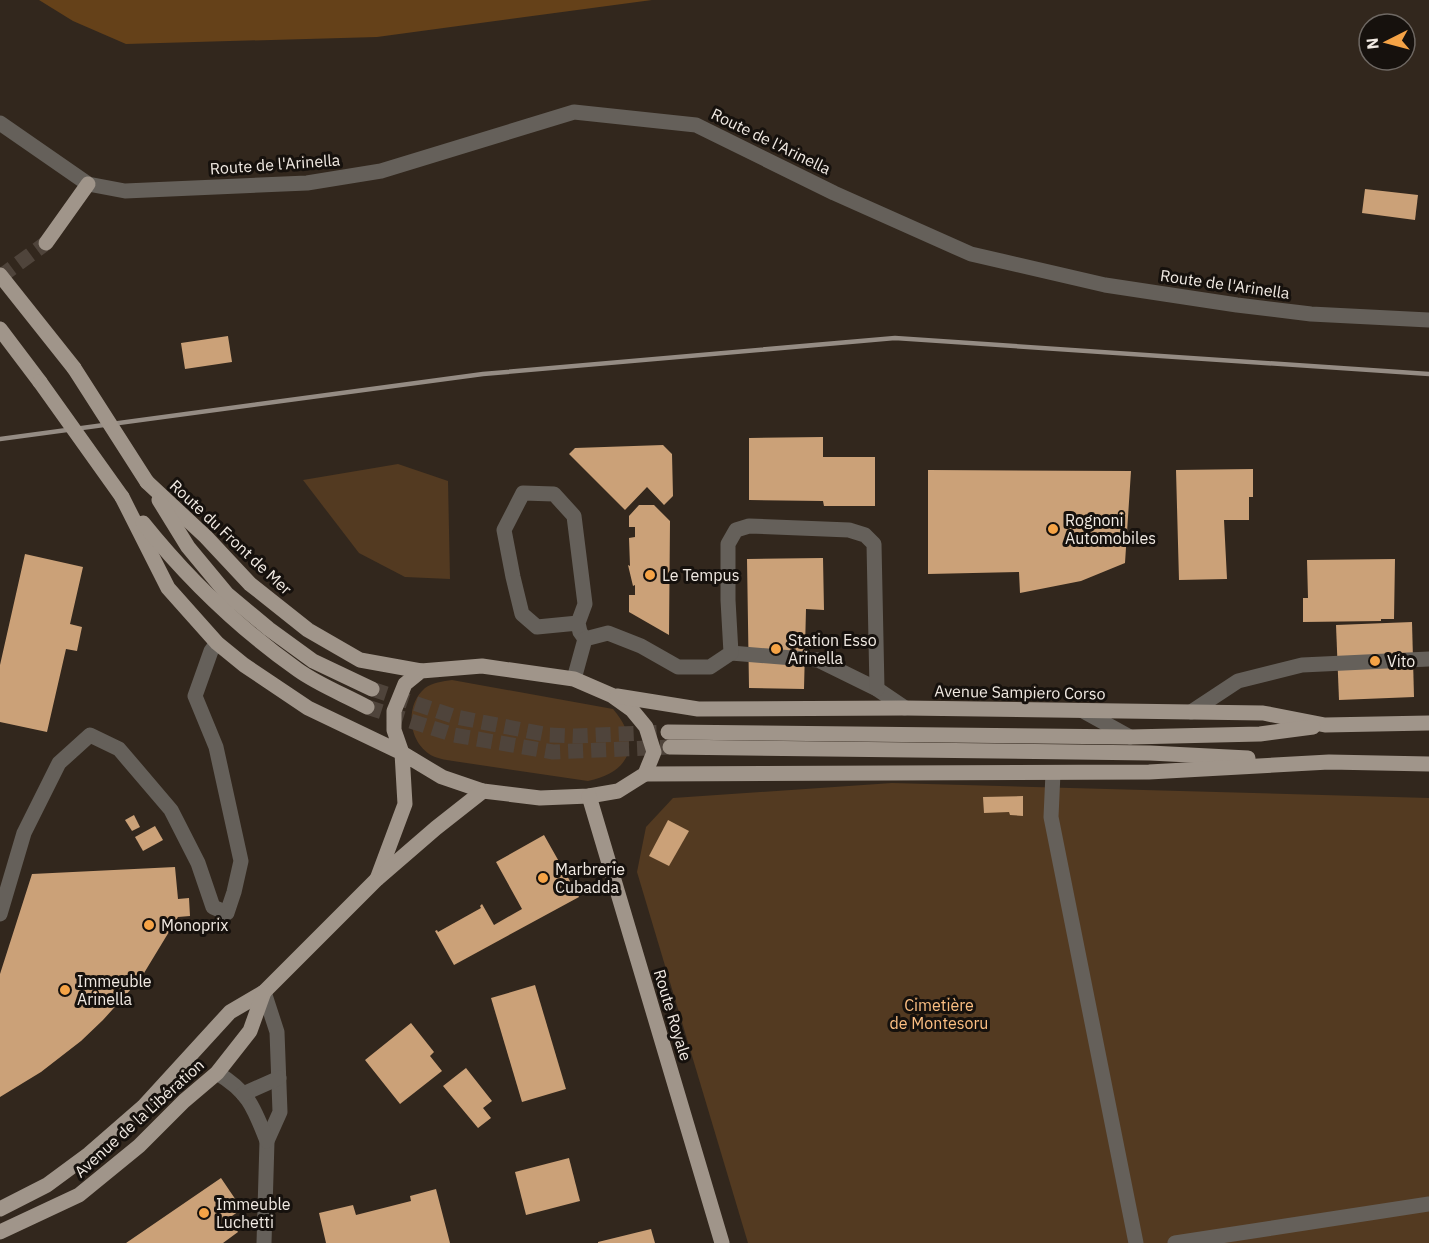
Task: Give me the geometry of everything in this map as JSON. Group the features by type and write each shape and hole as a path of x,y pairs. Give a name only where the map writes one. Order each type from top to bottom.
{"main road":[{"path":"46,243 88,184"},
{"name":"Route du Front de Mer","path":"0,275 74,368 188,547 227,594 313,661 372,689"},
{"path":"0,329 122,497 169,555 221,609 300,671 367,707"},
{"name":"Route du Front de Mer","path":"147,482 206,537 250,584 308,630 360,660 421,671 482,666 574,679 611,695"},
{"path":"122,497 168,588 217,644 308,708 402,753 442,777 483,791 540,798 589,796 618,791 645,774 1149,772 1329,762"},
{"name":"Avenue de la Libération","path":"377,879 405,804 402,753 394,729 394,711 405,684 421,671"},
{"path":"611,695 632,710 646,727 654,752 645,774"},
{"name":"Avenue Sampiero Corso","path":"611,695 698,709 905,708 1263,713 1325,725 1429,723"},
{"path":"1325,725 1260,734 1130,737 669,740 1150,753 1329,762 1429,764"},
{"name":"Avenue de la Libération","path":"0,1209 47,1185 89,1154 143,1107 230,1012 264,992 377,879 483,791"},
{"name":"Route Royale","path":"589,796 722,1243"},
{"name":"Avenue de la Libération","path":"0,1232 79,1195 139,1146 184,1101 217,1073 250,1031 264,992"}],"street":[{"name":"Route de l'Arinella","path":"0,123 88,184 125,191 307,183 381,171 573,112 696,125 834,193 971,254 1106,285 1237,305 1311,314 1429,320"},
{"path":"578,623 537,627 522,614 504,530 523,493 554,494 574,516 585,604 578,623 585,639"},
{"path":"731,653 728,544 736,530 749,526 849,530 865,535 874,544 878,689"},
{"path":"585,639 608,633 641,646 678,667 710,668 731,653 818,660 878,689 905,708"},
{"path":"574,679 585,639"},
{"path":"0,914 24,834 59,763 90,735 119,749 171,810 198,863 213,907 227,913 241,861 216,747 195,696 211,651 217,644"},
{"path":"1191,712 1238,681 1302,665 1429,659"},
{"path":"1083,711 1130,737"},
{"path":"1053,773 1051,816 1136,1243"},
{"path":"264,992 277,1032 280,1112 267,1141"},
{"path":"217,1073 234,1083 253,1104 267,1141 264,1243"},
{"path":"243,1094 279,1078"},
{"path":"1176,1243 1429,1204"}],"green space":[{"path":"398,464 448,481 450,579 405,577 359,553 303,480"},
{"path":"452,680 613,709 627,733 628,754 614,771 588,781 435,757 426,752 415,735 412,726 414,705 425,688"},
{"name":"Cimetière de Montesoru","path":"892,783 1429,798 1429,1243 748,1243 637,872 646,827 673,798"}],"shaded area":[{"path":"39,0 652,0 377,37 126,44 73,21"}],"building":[{"path":"1365,189 1418,195 1415,220 1362,213"},
{"path":"228,336 232,362 185,369 181,343"},
{"path":"823,437 823,457 875,457 875,506 824,506 823,501 749,500 749,438"},
{"path":"663,445 672,454 673,496 664,505 647,487 625,510 569,454 575,448"},
{"path":"1253,469 1253,497 1249,497 1249,520 1224,520 1227,579 1179,580 1176,470"},
{"path":"928,470 1131,471 1125,563 1081,581 1020,593 1019,572 928,574"},
{"name":"Le Tempus","path":"639,505 654,505 670,521 669,635 629,612 629,595 635,595 635,585 633,586 628,565 630,566 629,538 635,537 635,527 629,527 629,516"},
{"path":"25,554 83,567 70,624 82,627 77,651 66,649 47,732 0,722 0,665"},
{"path":"823,558 824,610 806,609 804,689 749,688 747,559"},
{"path":"1395,559 1394,619 1303,622 1303,598 1308,598 1307,560"},
{"name":"Vito","path":"1412,622 1414,697 1339,700 1336,625"},
{"path":"1023,796 1023,816 1010,815 1009,812 984,813 983,797"},
{"path":"134,815 140,827 132,831 125,820"},
{"path":"668,820 689,831 669,866 649,856"},
{"path":"155,826 163,840 143,851 135,837"},
{"path":"544,835 579,897 454,965 435,931 438,932 481,908 482,904 494,925 522,909 496,862"},
{"name":"Immeuble Arinella","path":"175,867 178,899 189,898 190,916 178,917 141,978 81,1041 41,1072 0,1097 0,974 32,874"},
{"path":"535,985 566,1089 522,1102 491,998"},
{"path":"411,1023 434,1052 430,1056 442,1071 400,1104 365,1060"},
{"path":"466,1068 492,1101 483,1108 491,1118 478,1128 443,1086"},
{"path":"569,1158 580,1201 526,1215 515,1172"},
{"name":"Immeuble Luchetti","path":"221,1178 242,1209 229,1218 238,1232 223,1243 126,1243"},
{"path":"436,1189 450,1243 326,1243 319,1213 353,1205 356,1215 411,1201 410,1196"},
{"path":"651,1229 655,1243 598,1243 598,1242"}],"tunnel":[{"path":"0,277 46,243"},
{"path":"372,689 456,717 549,735 668,732"},
{"path":"367,707 454,735 553,752 670,747"}],"railway":[{"path":"0,439 483,374 895,338 1429,374"}],"place":[{"name":"Rognoni Automobiles","path":"1053,529"},
{"name":"Le Tempus","path":"650,575"},
{"name":"Station Esso Arinella","path":"776,649"},
{"name":"Vito","path":"1375,661"},
{"name":"Marbrerie Cubadda","path":"543,878"},
{"name":"Monoprix","path":"149,925"},
{"name":"Immeuble Arinella","path":"65,990"},
{"name":"Immeuble Luchetti","path":"204,1213"}]}
